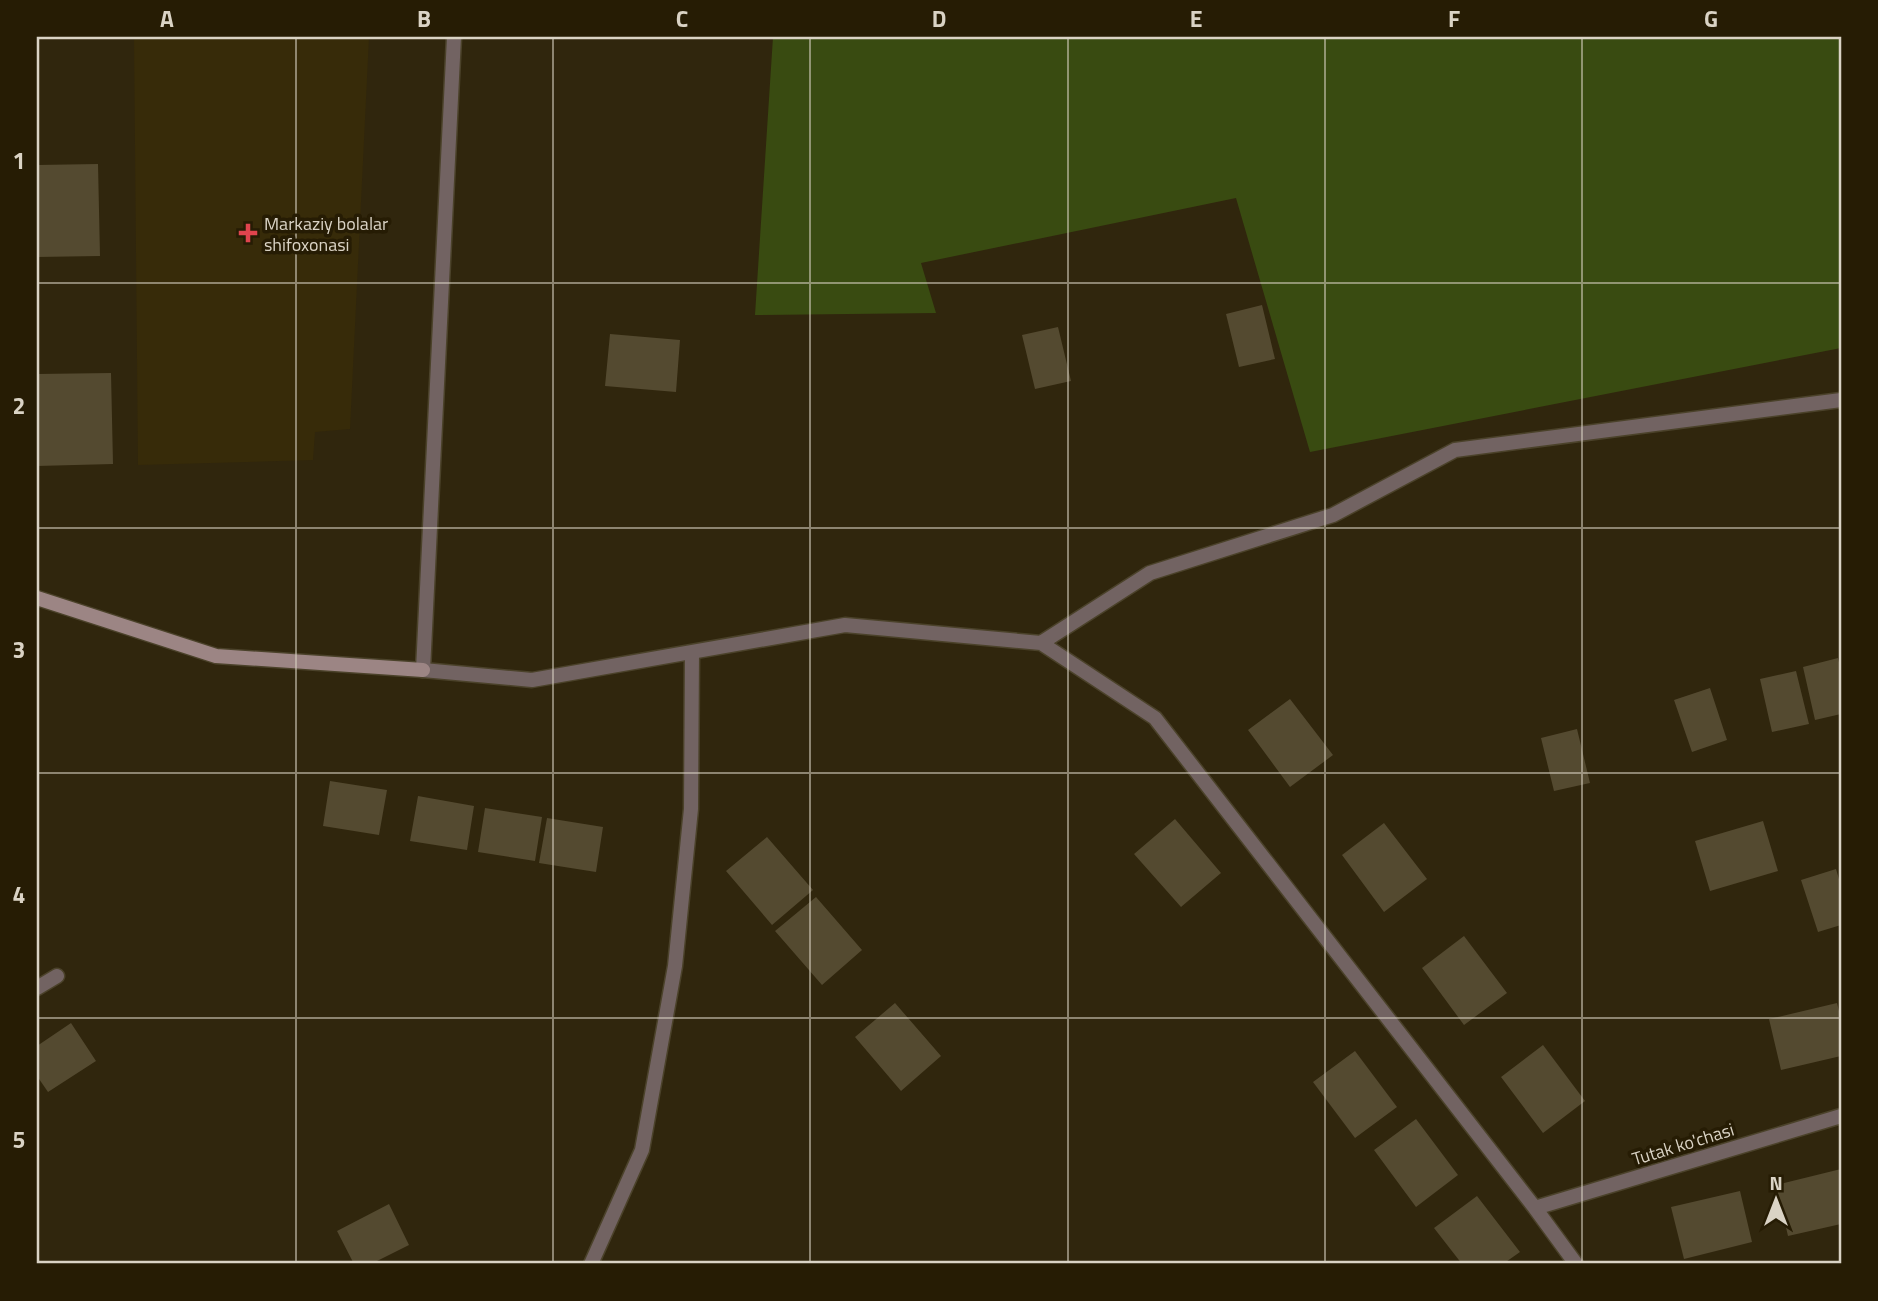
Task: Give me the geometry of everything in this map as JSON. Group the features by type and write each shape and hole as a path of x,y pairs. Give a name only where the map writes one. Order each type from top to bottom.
{"street":[{"path":"424,670 454,37"},
{"path":"1041,643 1150,573 1333,515 1454,450 1841,400"},
{"path":"37,598 216,656 532,680 845,625 1041,643 1155,718 1576,1264"},
{"path":"591,1264 642,1150 675,966 691,809 692,652"},
{"path":"37,988 57,976"},
{"name":"Tutak ko'chasi","path":"1535,1208 1841,1116"}],"shaded area":[{"name":"Markaziy bolalar shifoxonasi","path":"134,37 369,37 350,429 315,432 313,460 138,465"}],"green space":[{"path":"773,37 1841,37 1841,348 1310,452 1236,198 921,263 936,313 755,315"}],"building":[{"path":"98,164 100,256 37,257 37,165"},
{"path":"1262,305 1275,359 1239,367 1226,314"},
{"path":"1058,327 1071,381 1035,389 1022,335"},
{"path":"610,334 680,340 676,392 605,386"},
{"path":"111,373 113,464 37,466 37,374"},
{"path":"1838,658 1841,671 1841,714 1815,720 1803,667"},
{"path":"1796,671 1809,724 1772,732 1760,679"},
{"path":"1710,688 1727,740 1692,752 1674,700"},
{"path":"1290,699 1333,755 1290,787 1248,730"},
{"path":"1577,729 1590,783 1554,791 1541,738"},
{"path":"330,781 387,790 379,835 323,826"},
{"path":"418,796 474,806 467,850 410,841"},
{"path":"485,808 542,817 535,861 478,852"},
{"path":"547,818 603,827 596,872 539,863"},
{"path":"1175,819 1221,873 1181,907 1134,854"},
{"path":"1763,821 1778,871 1710,891 1695,841"},
{"path":"1384,823 1427,879 1384,912 1342,855"},
{"path":"767,837 813,890 772,925 726,871"},
{"path":"1836,869 1841,886 1841,925 1818,932 1801,880"},
{"path":"816,897 862,950 822,985 775,931"},
{"path":"1464,936 1507,993 1464,1025 1422,968"},
{"path":"895,1003 941,1056 901,1091 855,1037"},
{"path":"1837,1003 1841,1019 1841,1056 1781,1070 1769,1019"},
{"path":"71,1023 96,1061 48,1092 37,1076 37,1046"},
{"path":"1543,1045 1585,1101 1543,1133 1501,1077"},
{"path":"1355,1051 1397,1107 1355,1138 1313,1082"},
{"path":"1416,1119 1458,1175 1416,1207 1374,1150"},
{"path":"1841,1169 1841,1224 1788,1236 1776,1185"},
{"path":"1740,1191 1752,1242 1684,1259 1671,1207"},
{"path":"1477,1196 1520,1252 1503,1264 1462,1264 1434,1228"},
{"path":"389,1204 409,1245 371,1264 354,1264 337,1231"}],"place":[{"name":"Markaziy bolalar shifoxonasi","path":"248,233"}]}
